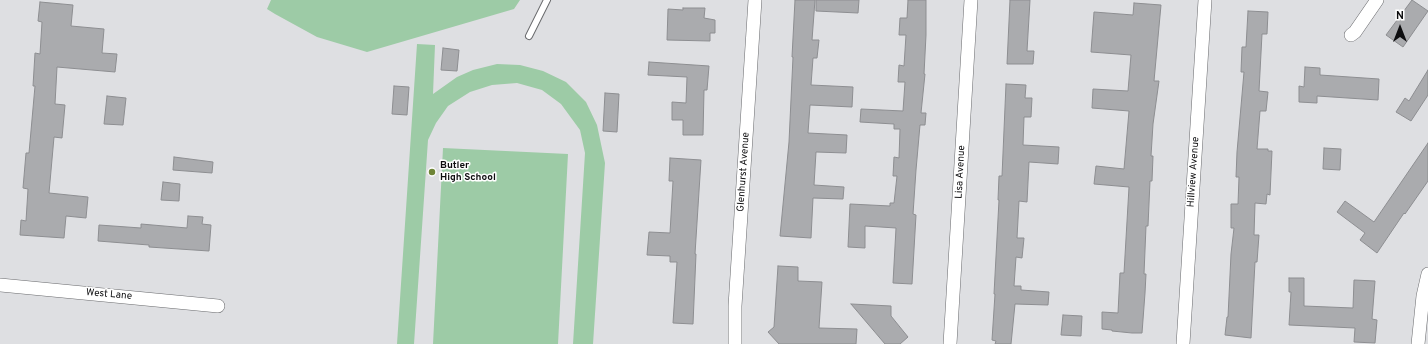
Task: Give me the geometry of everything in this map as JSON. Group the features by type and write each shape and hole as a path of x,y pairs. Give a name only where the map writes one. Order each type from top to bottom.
{"street":[{"name":"Glenhurst Avenue","path":"735,344 735,306 755,0"},
{"name":"Lisa Avenue","path":"950,344 971,0"},
{"name":"Hillview Avenue","path":"1183,344 1205,0"},
{"path":"1351,35 1355,32 1377,0"},
{"path":"1418,344 1423,296 1428,274"},
{"name":"West Lane","path":"0,285 218,306"}],"lane":[{"path":"529,36 547,0"}],"green space":[{"path":"271,0 520,0 514,9 367,52 317,37 267,9"},
{"path":"417,44 435,45 433,94 457,77 473,70 497,64 520,65 543,71 566,82 586,102 597,125 605,163 593,344 573,344 585,153 580,130 561,104 542,90 517,83 492,85 470,92 448,106 436,123 428,140 414,344 397,344"},
{"path":"443,148 568,154 558,344 433,344"}],"building":[{"path":"795,0 815,0 812,40 819,40 817,58 813,58 811,85 853,87 852,107 810,105 808,133 847,135 846,153 816,152 814,185 844,187 843,199 813,198 811,238 780,236 789,142"},
{"path":"816,0 859,0 858,13 816,11"},
{"path":"908,0 926,0 925,74 921,113 926,113 925,125 920,125 916,170 913,214 916,215 912,284 893,283 896,228 865,226 865,248 848,247 850,204 890,206 890,203 894,203 897,176 893,176 894,157 899,158 900,129 894,129 894,124 860,122 861,109 903,111 905,82 898,82 899,65 904,66 906,35 899,35 900,18 907,18"},
{"path":"1010,0 1030,0 1027,51 1034,51 1033,64 1007,64"},
{"path":"1412,0 1428,11 1403,47 1386,35"},
{"path":"40,2 73,5 71,26 104,29 102,53 117,54 115,72 57,67 55,104 65,105 62,138 54,137 49,193 88,197 86,218 66,216 64,238 20,235 21,220 26,221 28,189 23,188 26,153 29,153 35,86 33,86 35,53 40,54 42,22 38,21"},
{"path":"1134,3 1161,5 1154,81 1159,81 1153,124 1151,156 1153,156 1152,181 1150,181 1148,226 1146,226 1144,274 1146,274 1142,333 1102,329 1102,312 1118,313 1120,273 1124,273 1129,187 1094,184 1096,166 1124,169 1129,111 1092,108 1093,89 1128,91 1131,55 1091,52 1094,12 1133,15"},
{"path":"683,8 705,8 704,18 715,20 715,33 710,33 710,41 667,40 668,9 683,10"},
{"path":"1248,11 1268,12 1267,34 1262,34 1259,91 1268,92 1266,111 1260,111 1257,149 1268,149 1268,151 1272,151 1270,195 1267,194 1266,204 1255,203 1254,235 1259,235 1257,262 1255,262 1251,338 1225,335 1228,317 1231,254 1234,228 1231,228 1231,204 1238,204 1239,177 1236,177 1244,72 1241,72 1242,47 1246,47"},
{"path":"443,48 459,50 457,71 441,70"},
{"path":"649,62 709,66 707,90 704,90 703,135 683,135 683,120 672,120 672,102 686,103 687,77 648,75"},
{"path":"1305,67 1320,68 1320,75 1379,79 1378,100 1317,96 1317,103 1299,102 1299,86 1304,87"},
{"path":"1428,70 1428,95 1411,121 1396,112 1405,98 1409,101"},
{"path":"1006,84 1026,85 1025,98 1032,98 1031,117 1024,117 1023,145 1059,147 1058,164 1029,162 1027,202 1019,201 1017,238 1024,238 1022,258 1016,257 1014,286 1021,286 1021,290 1049,292 1048,305 1015,304 1011,344 995,344 996,341 992,340 999,176 1002,176"},
{"path":"394,86 409,87 407,115 392,114"},
{"path":"605,93 619,94 617,132 603,131"},
{"path":"107,96 126,98 123,125 104,124"},
{"path":"1428,143 1428,181 1377,253 1360,240 1365,233 1337,212 1345,201 1374,222"},
{"path":"1324,148 1341,149 1340,170 1323,169"},
{"path":"174,157 213,162 212,173 173,170"},
{"path":"670,158 701,160 695,254 693,324 673,323 677,262 670,262 670,256 647,255 649,232 670,233 673,181 669,181"},
{"path":"163,182 180,184 179,201 161,200"},
{"path":"188,216 203,217 202,224 211,225 209,251 149,247 149,245 98,241 99,225 141,228 141,224 187,228"},
{"path":"778,266 798,267 798,281 822,282 819,328 857,329 856,344 779,344 768,332 774,327"},
{"path":"1289,278 1304,278 1304,306 1353,308 1354,280 1375,281 1372,319 1377,320 1375,343 1354,342 1355,328 1289,325 1291,292 1289,292"},
{"path":"851,304 891,306 891,316 908,337 900,344 885,344"},
{"path":"1063,315 1082,316 1081,336 1061,335"}],"place":[{"name":"Butler High School","path":"432,172"}]}
